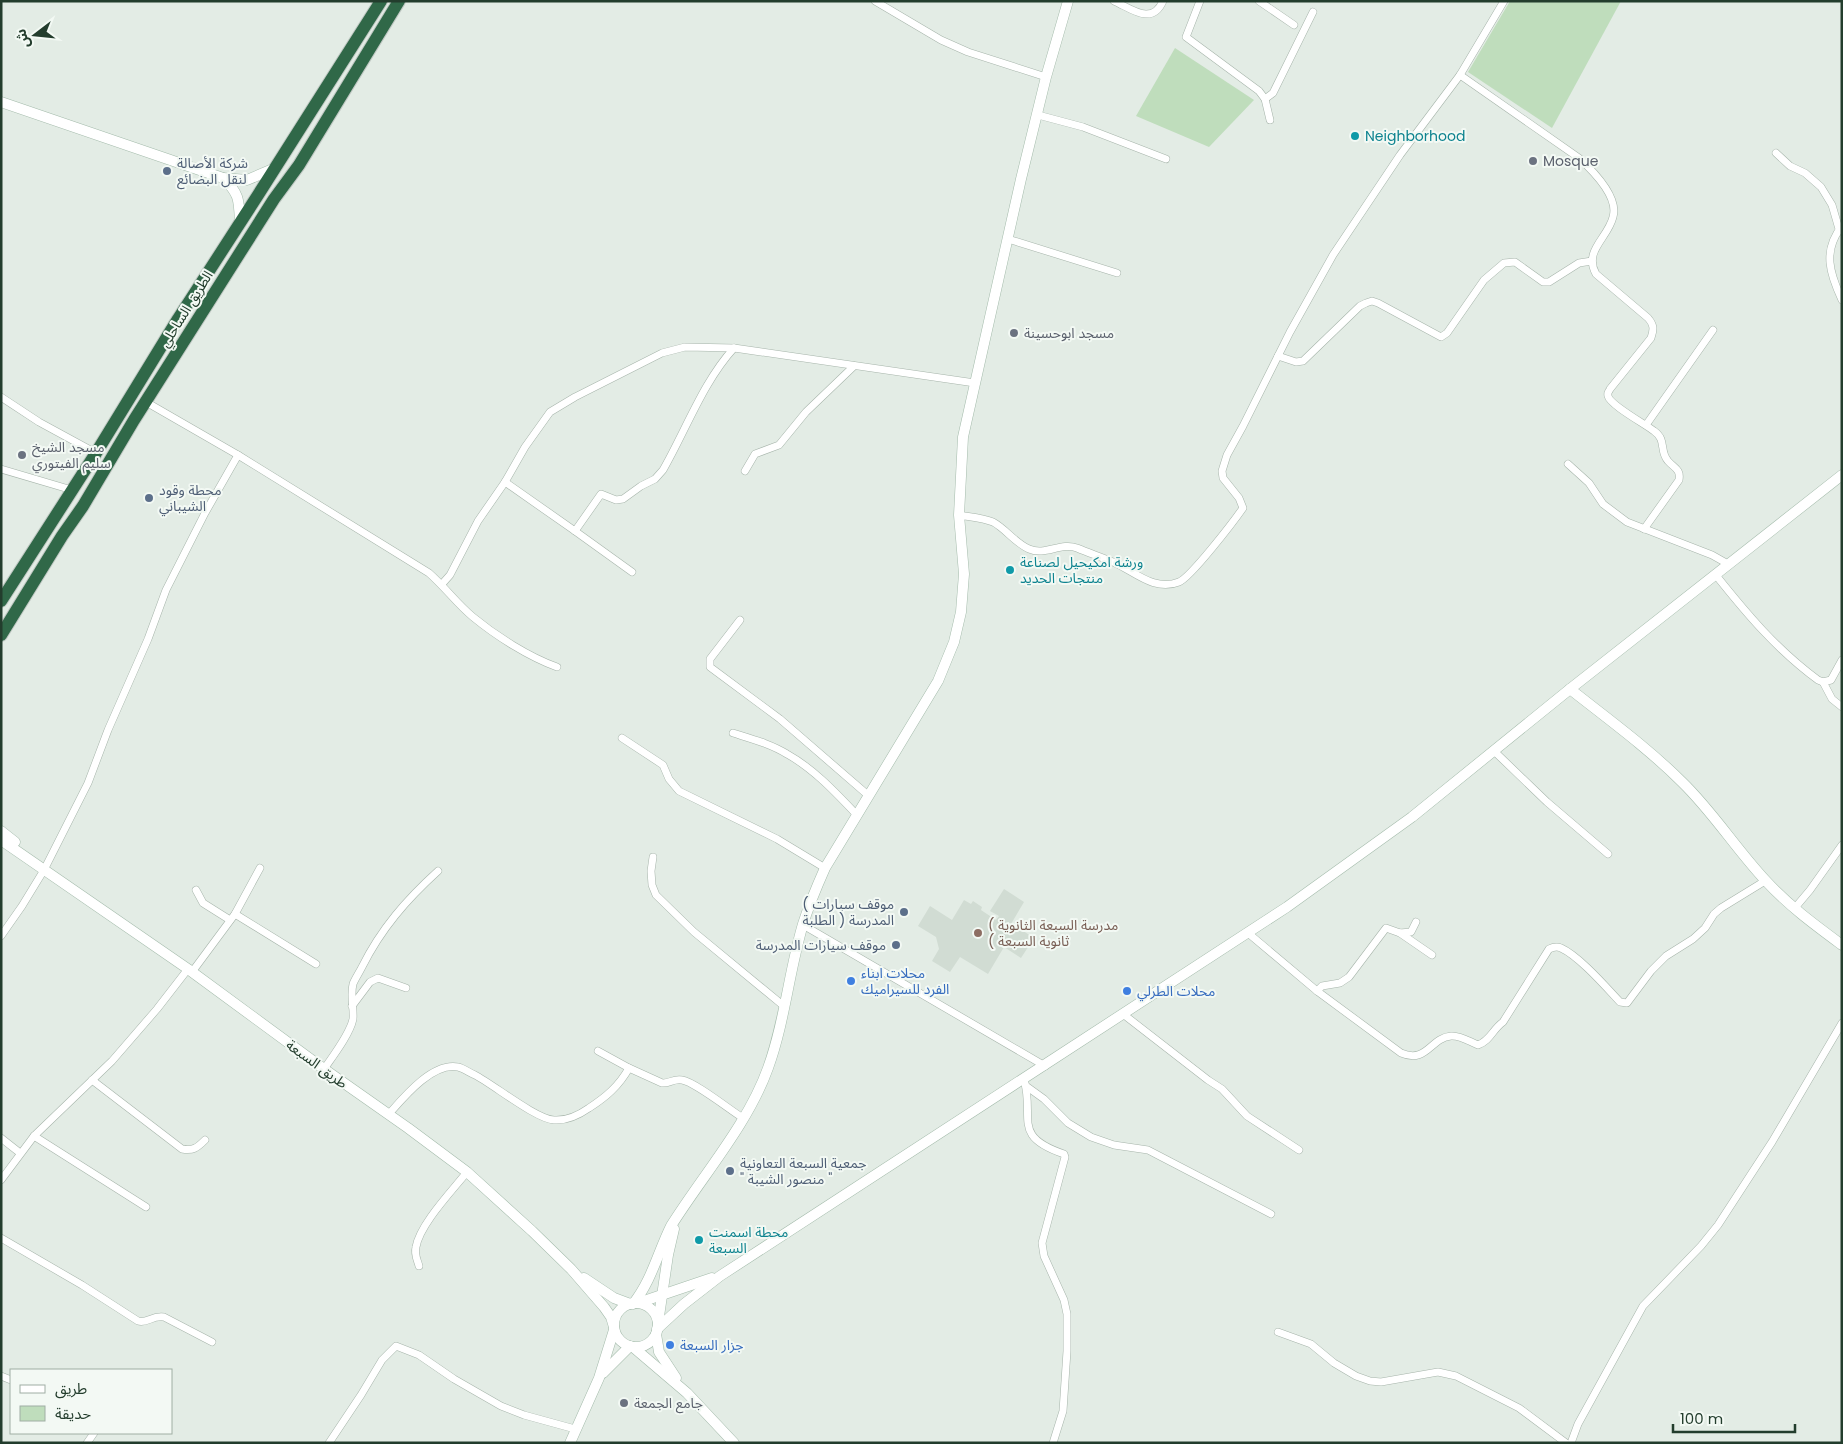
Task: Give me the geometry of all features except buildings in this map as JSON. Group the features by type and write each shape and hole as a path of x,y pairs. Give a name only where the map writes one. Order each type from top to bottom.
{"highway":[{"name":"الطريق الساحلي","path":"1,601 381,1"},
{"name":"الطريق الساحلي","path":"1,635 62,536 83,506 192,327 274,199 299,165 399,1"},
{"path":"178,319 192,327"}],"street":[{"path":"875,1 926,31 968,52 1046,76"},
{"path":"634,1304 648,1281 664,1240 743,1118 768,1070 785,1007 803,925 825,868 938,681 954,642 961,612 964,574 959,515 963,437 1021,179 1038,116 1046,76 1068,1"},
{"path":"1114,1 1150,15 1159,10 1163,1"},
{"path":"1200,1 1186,37 1260,91 1265,99 1270,120"},
{"path":"1259,1 1294,25"},
{"path":"959,515 991,521 1029,549 1040,552 1063,546 1074,547 1114,562 1150,582 1174,584 1182,581 1194,569 1243,508 1239,498 1223,478 1222,471 1226,455 1290,332 1333,255 1400,155 1460,75 1504,1"},
{"path":"1265,99 1273,93 1313,12"},
{"path":"1460,75 1579,158 1590,168 1610,197 1614,209 1613,218 1594,250 1592,261 1596,274 1653,324 1654,331 1651,338 1608,393 1610,401 1659,435 1666,458 1678,468 1680,475 1679,480 1644,529"},
{"path":"1,102 223,178 247,180 275,168"},
{"path":"1038,116 1083,127 1166,159"},
{"path":"1776,153 1790,166 1805,173 1822,187 1832,205 1841,228 1829,250 1834,281 1842,300"},
{"path":"223,178 239,198 240,224"},
{"path":"1008,239 1117,273"},
{"path":"1278,356 1296,362 1302,361 1360,306 1372,301 1378,302 1441,337 1447,333 1484,280 1504,263 1515,262 1543,282 1549,282 1579,263 1592,261"},
{"path":"1646,425 1713,330"},
{"path":"442,584 450,575 478,521 505,482 524,447 550,412 575,397 662,353 685,347 734,348 975,383"},
{"path":"575,530 601,494 616,500 623,500 641,486 655,479 663,470 706,387 725,357 734,348"},
{"path":"746,471 755,454 779,445 806,412 854,366"},
{"path":"1,397 39,422 96,452"},
{"path":"146,402 238,455 429,573 474,618 537,660 557,667"},
{"path":"1,936 47,870 88,783 108,730 148,639 166,590 205,513 238,455"},
{"path":"1568,464 1589,484 1603,504 1627,522 1712,555 1728,564"},
{"path":"1,470 72,490"},
{"path":"599,1378 632,1347 647,1344 657,1330 684,1304 720,1276 1025,1082 1045,1066 1248,933 1412,817 1570,689 1842,475"},
{"path":"505,482 632,572"},
{"path":"1715,574 1752,621 1779,649 1801,668 1823,682 1832,699 1842,707"},
{"path":"740,620 710,659 710,667 780,719 870,796"},
{"path":"1823,682 1831,680 1842,660"},
{"path":"1570,689 1658,759 1683,783 1765,881 1794,909 1842,945"},
{"path":"733,732 762,742 787,754 805,766 857,815"},
{"path":"622,738 663,765 669,779 679,791 777,840 825,868"},
{"path":"1494,751 1547,802 1608,854"},
{"path":"1,831 47,870"},
{"path":"1,840 47,870"},
{"path":"1794,909 1842,846"},
{"path":"653,856 652,885 656,895 694,932 785,1007"},
{"path":"1,1180 34,1136 112,1061 190,971 232,917 260,868"},
{"name":"طريق السبعة","path":"47,870 467,1172 571,1269"},
{"path":"324,1069 350,1029 353,1019 353,984 382,931 438,871"},
{"path":"1248,933 1317,991 1401,1053 1408,1056 1416,1056 1423,1054 1438,1042 1452,1036 1478,1045 1486,1042 1496,1027 1503,1022 1550,949 1554,947 1561,948 1587,969 1620,1002 1627,1003 1651,971 1666,956 1694,938 1705,928 1714,914 1765,881"},
{"path":"196,890 203,903 316,964"},
{"path":"1400,933 1411,932 1416,922"},
{"path":"803,925 1045,1066"},
{"path":"1317,991 1322,986 1340,983 1349,977 1386,928 1400,933 1432,955"},
{"path":"352,1006 370,982 378,978 406,988"},
{"path":"1123,1014 1222,1089 1246,1116 1299,1150"},
{"path":"1571,1443 1578,1424 1643,1306 1718,1225 1766,1150 1842,1023"},
{"path":"598,1051 629,1068 666,1084 678,1080 689,1082 743,1118"},
{"path":"388,1114 424,1078 444,1068 458,1067 486,1081 529,1110 553,1120 565,1120 603,1100 620,1083 629,1068"},
{"path":"92,1080 182,1149 191,1150 197,1148 204,1140"},
{"path":"1025,1082 1068,1123 1091,1137 1114,1145 1138,1147 1148,1150 1271,1214"},
{"path":"1025,1082 1030,1134 1040,1144 1064,1154 1065,1157 1042,1243 1044,1256 1064,1300 1066,1314 1067,1351 1063,1411 1053,1443"},
{"path":"34,1136 146,1207"},
{"path":"1,1138 20,1153"},
{"path":"419,1266 415,1253 420,1234 467,1172"},
{"path":"657,1330 668,1255 678,1216"},
{"path":"1,1238 82,1285 138,1321 142,1322 156,1316 164,1317 212,1342"},
{"path":"571,1269 614,1298 645,1306 652,1311 656,1318 659,1352 687,1394"},
{"path":"571,1269 604,1307 622,1342 632,1347 687,1394 734,1443"},
{"path":"570,1443 599,1378 618,1312 634,1304 720,1276"},
{"path":"1278,1332 1312,1344 1334,1362 1356,1376 1370,1381 1381,1382 1438,1372 1456,1376 1519,1408 1566,1443"},
{"path":"329,1443 362,1395 382,1360 396,1346 420,1355 454,1379 501,1406 524,1415 575,1429"}],"shaded area":[{"name":"( مدرسة السبعة الثانوية ( ثانوية السبعة","path":"1004,889 1024,902 1011,924 1008,922 1006,926 1012,929 1014,925 1034,938 1021,958 1004,947 988,974 960,957 950,972 932,961 939,949 936,937 918,926 930,906 952,920 964,900 971,904 973,901 982,907 981,910 996,920 999,916 990,911"}],"green space":[{"path":"1510,1 1621,1 1552,128 1468,72"},
{"path":"1175,48 1254,100 1209,147 1136,116"}],"place":[{"name":"Neighborhood","path":"1355,136"},
{"name":"Mosque","path":"1533,161"},
{"name":"شركة الأصالة لنقل البضائع","path":"167,171"},
{"name":"مسجد ابوحسينة","path":"1014,333"},
{"name":"مسجد الشيخ سليم الفيتوري","path":"22,455"},
{"name":"محطة وقود الشيباني","path":"149,498"},
{"name":"ورشة امكيحيل لصناعة منتجات الحديد","path":"1010,570"},
{"name":"( موقف سيارات المدرسة ( الطلبة","path":"904,912"},
{"name":"( مدرسة السبعة الثانوية ( ثانوية السبعة","path":"978,933"},
{"name":"موقف سيارات المدرسة","path":"896,945"},
{"name":"محلات ابناء الفرد للسيراميك","path":"851,981"},
{"name":"محلات الطرلي","path":"1127,991"},
{"name":"جمعية السبعة التعاونية \" منصور الشيبة \"","path":"730,1171"},
{"name":"محطة اسمنت السبعة","path":"699,1240"},
{"name":"جزار السبعة","path":"670,1345"},
{"name":"جامع الجمعة","path":"624,1403"}]}
